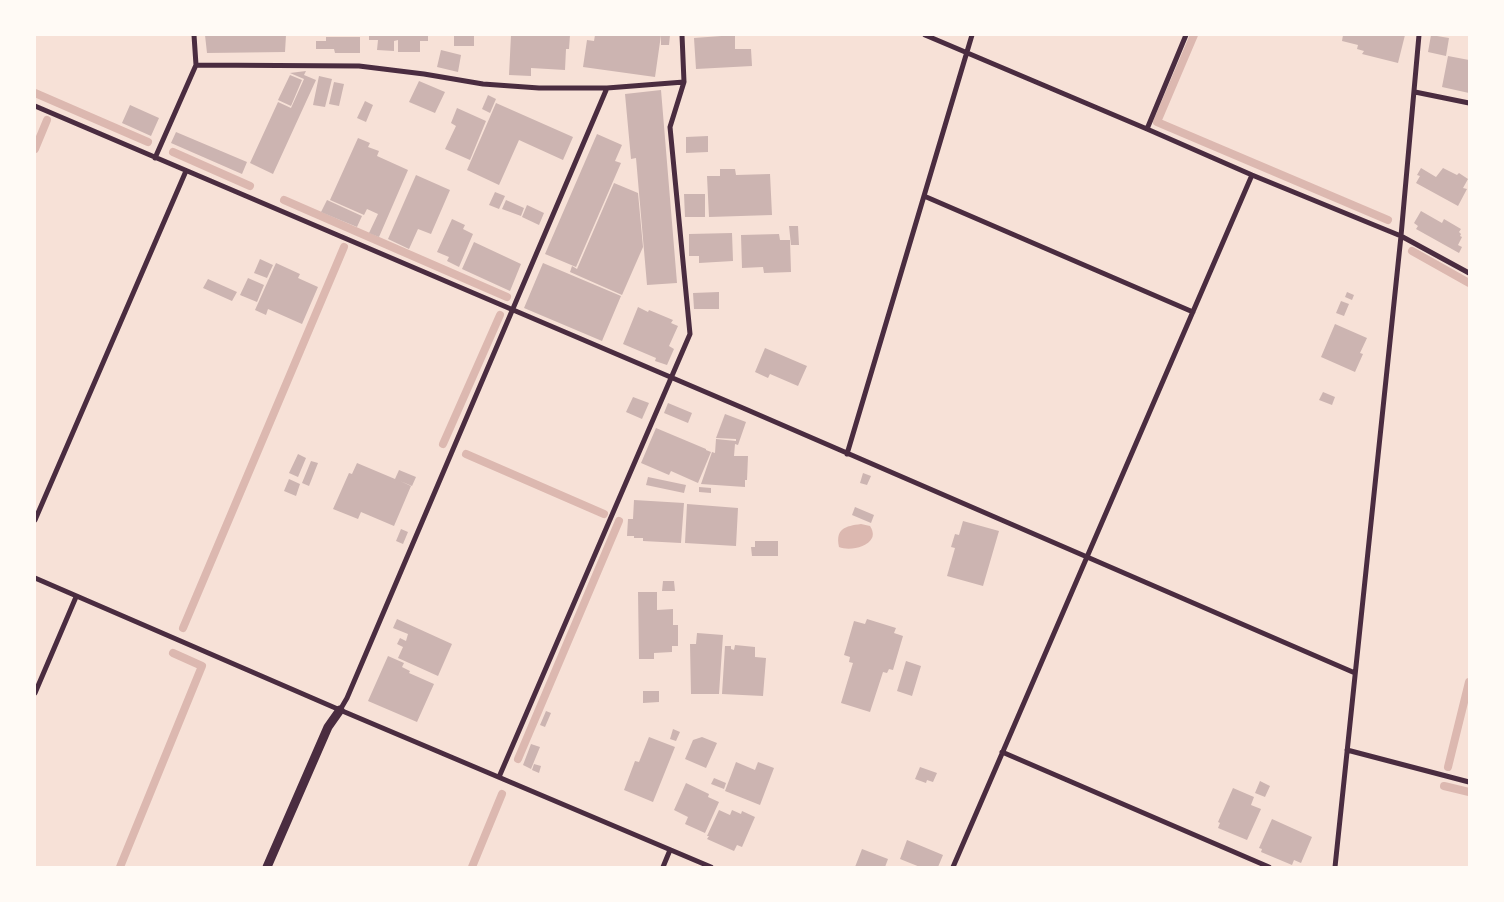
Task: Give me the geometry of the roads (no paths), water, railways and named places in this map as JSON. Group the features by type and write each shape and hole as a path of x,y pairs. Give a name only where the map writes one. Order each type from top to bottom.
{"street":[{"path":"155,158 196,65 194,35"},
{"path":"499,777 690,334 670,127 684,82 682,35"},
{"path":"925,35 1252,175 1401,236 1469,273"},
{"path":"847,454 972,35"},
{"path":"1147,129 1186,35"},
{"path":"1335,867 1401,236 1419,35"},
{"path":"196,65 359,66 483,84 539,88 607,88 684,82"},
{"path":"268,867 328,726 340,710 355,680 607,88"},
{"path":"1414,92 1469,103"},
{"path":"35,106 670,377 1354,673"},
{"path":"35,520 186,171"},
{"path":"953,867 1252,175"},
{"path":"924,196 1193,312"},
{"path":"35,578 711,867"},
{"path":"35,693 76,597"},
{"path":"1347,750 1469,782"},
{"path":"1002,752 1269,867"},
{"path":"663,867 670,850"}],"waterway":[{"path":"1194,35 1157,122 1388,220"},
{"path":"35,93 148,142"},
{"path":"35,149 47,120"},
{"path":"173,152 250,186"},
{"path":"284,200 507,297"},
{"path":"183,628 344,247"},
{"path":"1412,251 1469,283"},
{"path":"443,444 500,315"},
{"path":"466,454 604,514"},
{"path":"518,759 619,521"},
{"path":"120,867 202,666 173,653"},
{"path":"1448,767 1469,682"},
{"path":"1444,786 1469,792"},
{"path":"472,867 502,794"}]}
